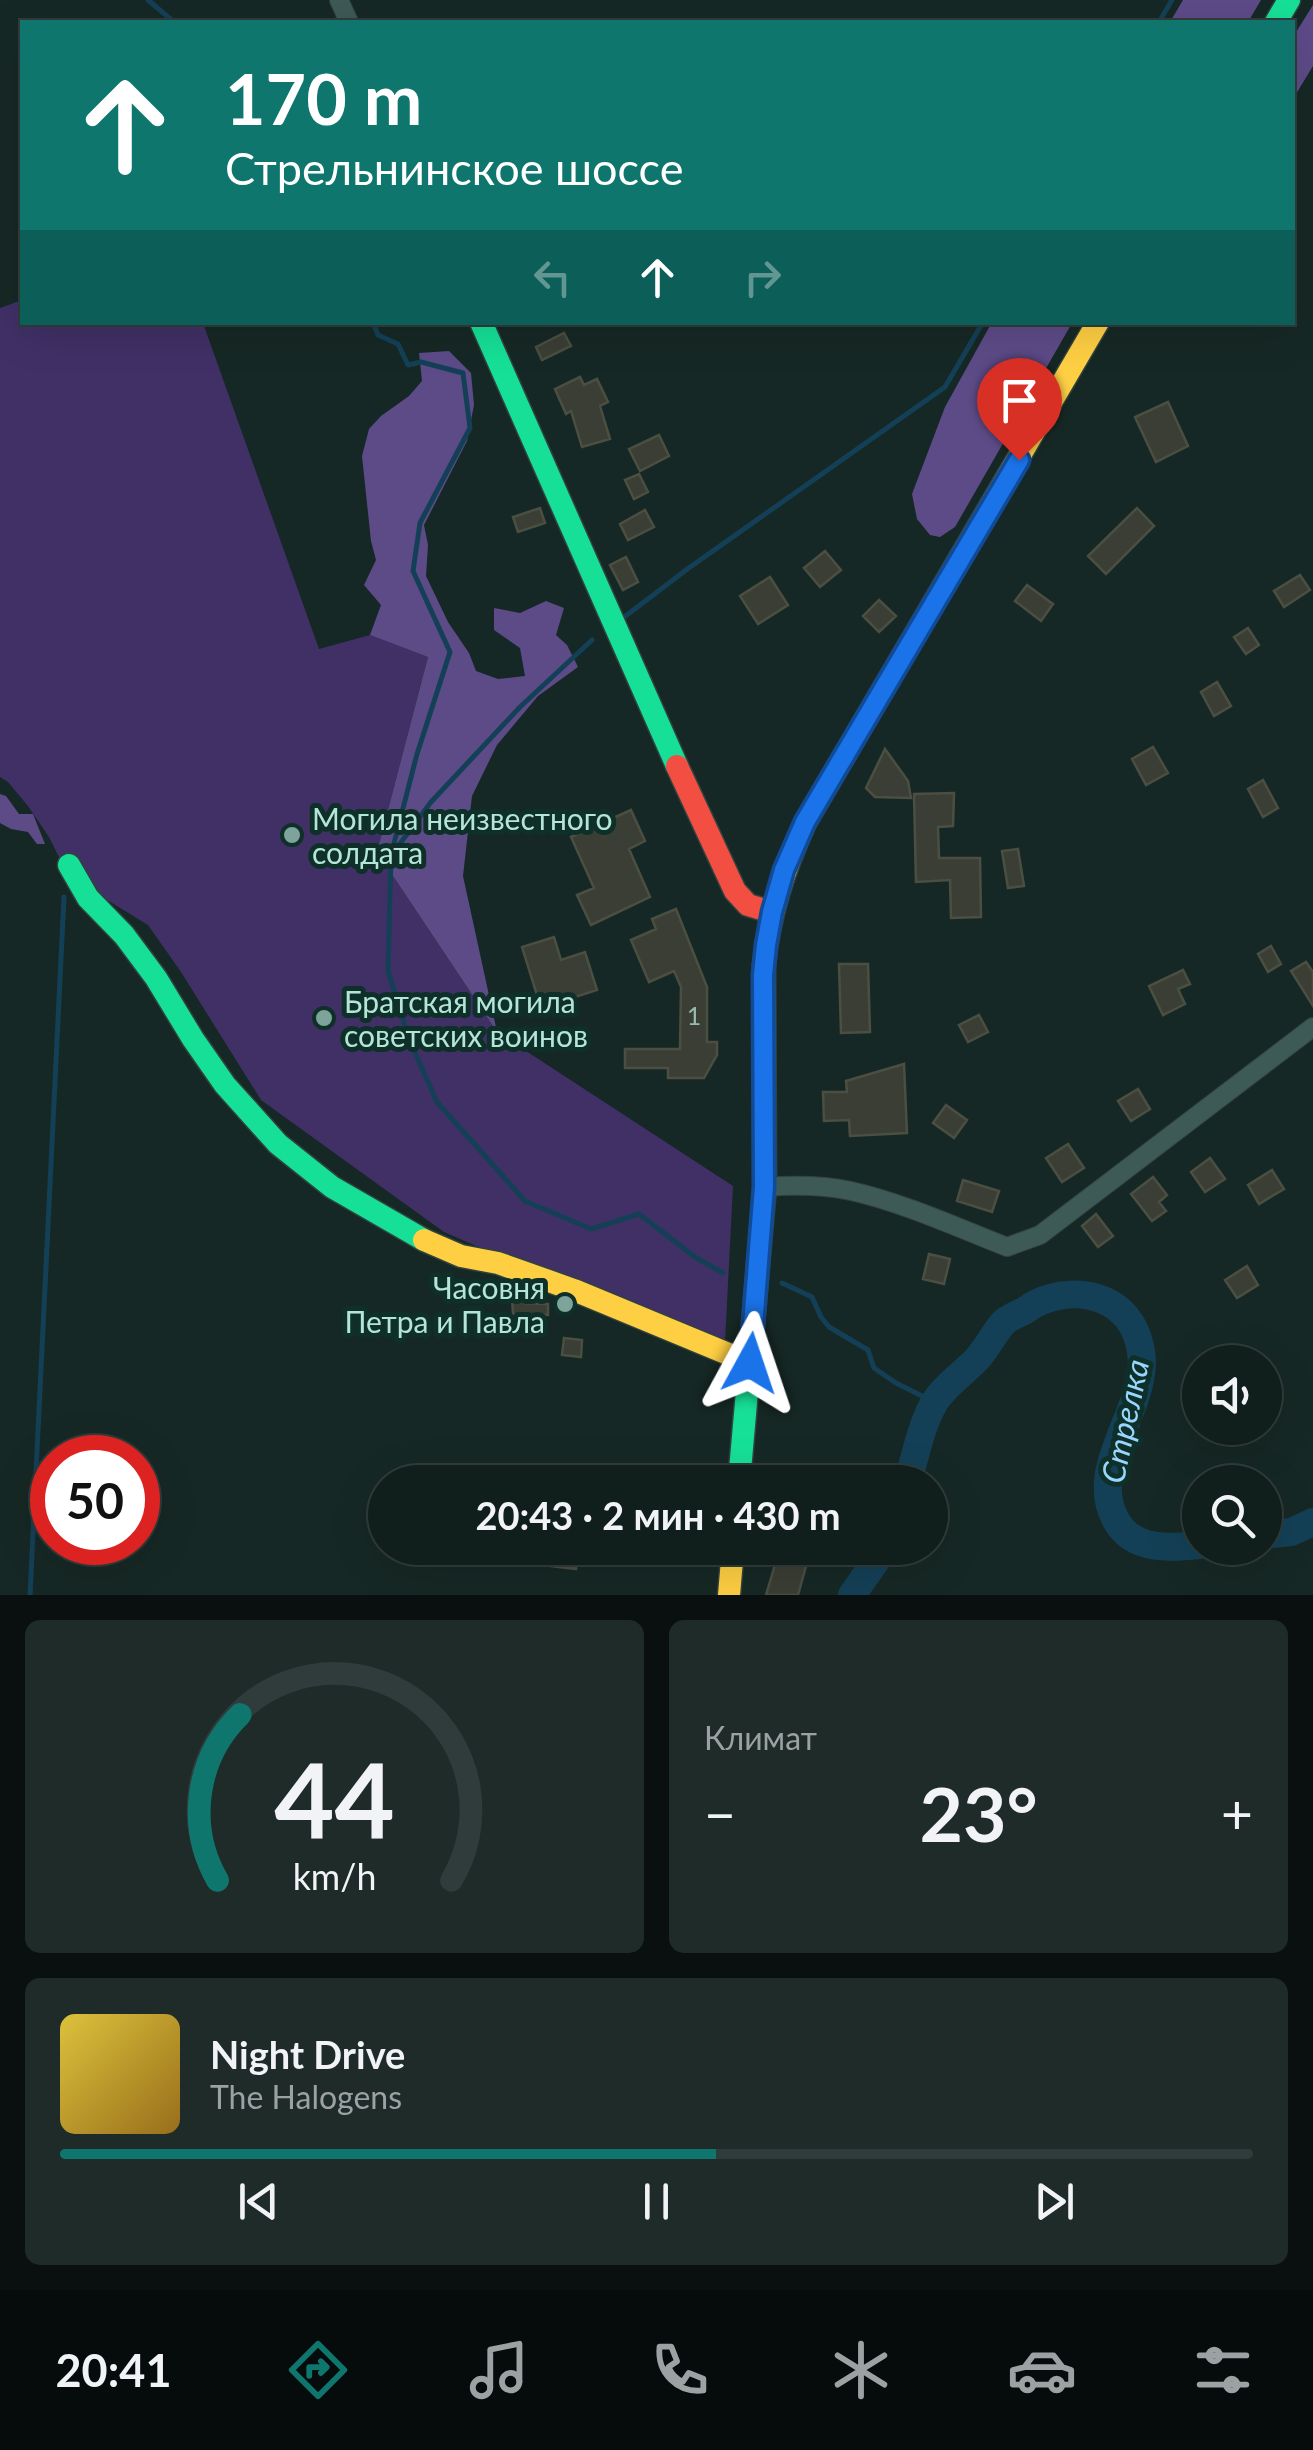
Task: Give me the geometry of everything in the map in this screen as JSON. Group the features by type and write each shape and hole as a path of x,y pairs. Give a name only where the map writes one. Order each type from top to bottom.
{"street":[{"path":"482,325 726,876 742,904 772,912"},
{"path":"741,1465 764,1187 763,975 772,912 784,870 805,822 1096,325"},
{"path":"69,865 88,898 124,935 156,978 226,1085 278,1144 332,1187 433,1245 574,1290 750,1363"},
{"path":"764,1187 792,1185 850,1191 907,1208 1007,1247 1040,1235 1313,1028"},
{"path":"730,1595 732,1565"}],"shaded area":[{"path":"1183,0 1261,0 1249,20 1171,20"},
{"path":"1313,5 1313,66 1295,96 1295,34"},
{"path":"20,301 20,325 204,325 319,649 370,635 428,657 377,852 497,1032 733,1186 725,1342 444,1232 261,1100 148,925 94,892 61,861 28,806 0,777 0,308"},
{"path":"990,325 1071,325 955,527 940,537 930,535 917,519 912,494 945,407"},
{"path":"449,351 471,373 474,405 467,441 424,525 428,545 426,576 476,671 498,679 525,676 520,648 494,630 494,608 520,613 546,601 564,608 556,635 567,645 578,667 538,696 497,745 472,796 463,876 497,1032 377,852 428,657 370,635 381,605 364,585 376,560 362,456 369,429 422,381 419,353"},
{"path":"0,794 19,814 33,814 45,844 37,844 28,832 0,823"}],"building":[{"path":"564,333 571,346 542,360 536,347"},
{"path":"580,377 584,385 597,379 608,402 600,406 610,439 582,447 571,411 566,414 555,389"},
{"path":"1168,402 1188,446 1156,462 1135,417"},
{"path":"659,435 669,456 640,471 629,449"},
{"path":"639,474 648,492 634,499 625,480"},
{"path":"540,508 545,523 518,532 513,517"},
{"path":"1137,508 1154,526 1106,574 1088,556"},
{"path":"645,510 654,527 628,540 620,524"},
{"path":"825,551 841,570 820,587 804,568"},
{"path":"626,557 638,582 623,590 610,565"},
{"path":"1300,575 1310,590 1284,607 1274,591"},
{"path":"770,577 788,605 758,624 740,596"},
{"path":"1027,585 1053,604 1041,621 1015,601"},
{"path":"879,600 896,616 879,632 863,616"},
{"path":"1248,628 1259,645 1246,654 1234,637"},
{"path":"1217,682 1231,706 1214,716 1201,692"},
{"path":"1153,747 1168,773 1146,785 1132,759"},
{"path":"885,749 908,781 911,798 875,797 866,788"},
{"path":"1263,780 1278,808 1263,817 1248,789"},
{"path":"954,793 953,826 938,827 939,858 980,858 981,917 951,918 950,880 916,882 914,794"},
{"path":"631,810 645,841 629,849 650,897 591,925 577,895 594,888 571,837"},
{"path":"1018,849 1024,886 1008,888 1002,851"},
{"path":"676,909 707,987 707,1042 717,1042 717,1055 704,1078 668,1078 668,1068 625,1068 625,1049 680,1049 681,987 674,971 649,982 631,940 656,929 652,919"},
{"path":"554,937 561,960 585,952 597,990 541,1008 522,947"},
{"path":"1271,946 1281,964 1268,972 1258,954"},
{"path":"1306,962 1313,972 1313,1006 1291,971"},
{"path":"839,964 868,964 870,1032 841,1033"},
{"path":"1183,970 1190,984 1178,989 1185,1004 1163,1015 1149,986"},
{"path":"979,1015 988,1032 968,1042 959,1025"},
{"path":"904,1064 907,1133 850,1136 849,1120 824,1121 823,1092 847,1092 846,1081"},
{"path":"1138,1089 1150,1109 1131,1121 1118,1101"},
{"path":"946,1105 967,1120 954,1138 933,1123"},
{"path":"1068,1144 1084,1168 1062,1182 1046,1158"},
{"path":"1210,1158 1225,1179 1205,1192 1191,1172"},
{"path":"1272,1170 1284,1189 1259,1204 1248,1185"},
{"path":"1153,1177 1167,1195 1159,1202 1166,1211 1152,1221 1131,1194"},
{"path":"963,1180 999,1191 992,1212 957,1201"},
{"path":"1096,1214 1113,1236 1098,1247 1082,1226"},
{"path":"929,1254 950,1259 944,1284 923,1279"},
{"path":"1247,1266 1258,1285 1237,1298 1225,1280"},
{"path":"512,1297 524,1298 524,1303 548,1304 548,1315 513,1314"},
{"path":"564,1338 582,1340 581,1357 562,1355"},
{"path":"542,1565 576,1565 576,1569"},
{"path":"775,1565 806,1565 798,1595 766,1595"}],"waterway":[{"path":"148,0 172,20"},
{"path":"1160,20 1172,0"},
{"path":"374,325 378,335 398,344 408,365 421,362 463,373 470,428 420,523 413,571 450,652 417,754 391,855 388,971 409,1039 437,1102 525,1201 591,1229 639,1214 695,1257 723,1273"},
{"path":"623,618 945,387 981,325"},
{"path":"393,853 431,802 520,707 592,640"},
{"path":"30,1595 64,897"},
{"path":"782,1283 812,1297 829,1327 868,1350 874,1368 934,1402"},
{"name":"Стрелка","path":"913,1465 934,1403 977,1359 1004,1322 1036,1303 1059,1296 1075,1294 1104,1300 1127,1317 1135,1330 1142,1368 1138,1390 1113,1457 1109,1501 1117,1522 1133,1538 1154,1546 1182,1546"},
{"name":"Стрелка","path":"1282,1533 1313,1522"},
{"name":"Стрелка","path":"852,1595 873,1565"}],"traffic: fast":[{"path":"1277,20 1289,0"},
{"path":"482,325 677,766"},
{"path":"69,865 88,898 124,935 156,978 225,1085 278,1144 332,1187 424,1240"},
{"path":"740,1465 765,1187 764,965"}],"traffic: slow":[{"path":"764,965 779,892 805,823 1096,325"},
{"path":"424,1240 461,1256 498,1263 574,1290 750,1363"},
{"path":"729,1595 732,1565"}],"traffic: jam":[{"path":"677,766 735,891 748,905 772,912"}],"place":[{"name":"Могила неизвестного солдата","path":"292,835"},
{"name":"Братская могила советских воинов","path":"324,1018"},
{"name":"Часовня Петра и Павла","path":"565,1304"}],"route":[{"path":"750,1363 764,1187 763,975 772,912 784,870 805,822 1019,460"}]}
